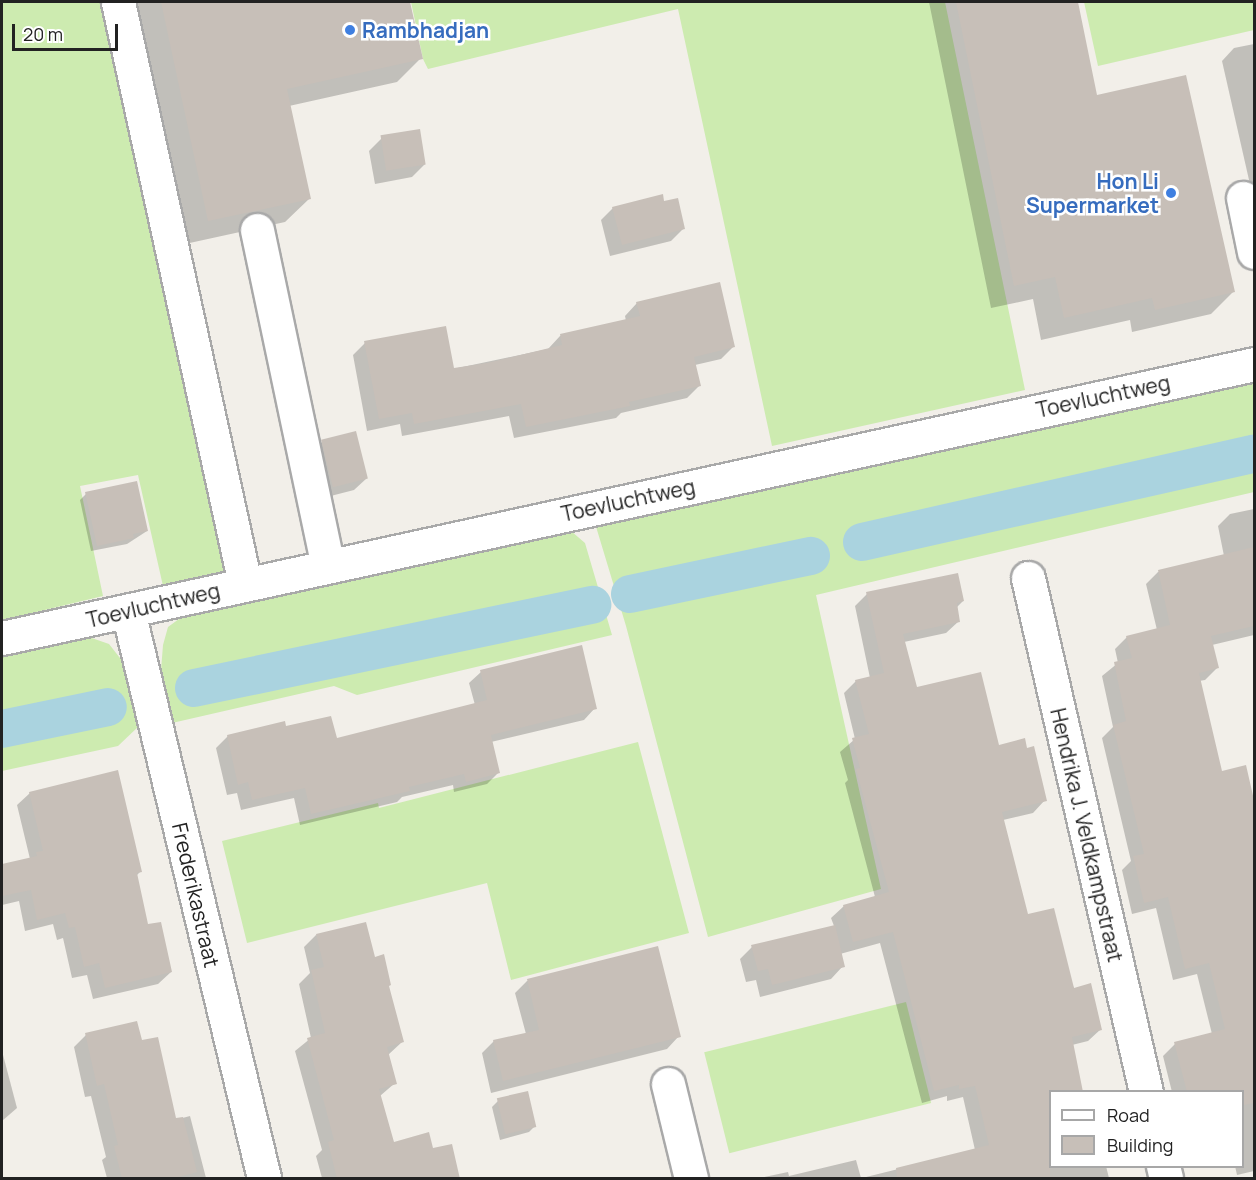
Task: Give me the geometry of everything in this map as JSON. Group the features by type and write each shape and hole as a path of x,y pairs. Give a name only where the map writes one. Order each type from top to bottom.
{"street":[{"path":"118,2 245,584"},
{"path":"1244,198 1254,252"},
{"path":"257,230 327,566"},
{"name":"Toevluchtweg","path":"2,638 1254,364"},
{"name":"Hendrika J. Veldkampstraat","path":"1028,578 1146,1090"},
{"name":"Frederikastraat","path":"128,611 264,1179"},
{"path":"668,1084 691,1179"}],"green space":[{"path":"2,2 131,2 246,567 163,586 138,475 80,486 103,596 3,620"},
{"path":"411,2 945,2 1025,390 772,446 678,9 428,69 423,59"},
{"path":"1084,2 1254,2 1254,30 1098,66"},
{"path":"1254,373 1254,492 816,595 881,889 708,937 626,626 594,520"},
{"path":"562,530 571,531 585,543 612,635 357,695 334,686 172,723 160,683 163,645 168,627 194,608"},
{"path":"83,635 109,644 127,667 139,726 118,746 2,771 2,651"},
{"path":"638,742 689,933 511,980 487,883 247,943 222,841 378,803 379,808"},
{"path":"906,1002 931,1103 729,1153 704,1052"}],"building":[{"path":"161,2 410,2 423,59 287,89 311,199 208,221"},
{"path":"956,2 1078,2 1097,95 1186,75 1235,292 1155,310 1152,298 1064,318 1055,277 1014,286"},
{"path":"420,129 426,165 386,171 380,135"},
{"path":"663,194 664,201 678,198 685,229 622,245 612,207"},
{"path":"720,282 735,347 694,357 701,386 629,402 630,406 526,427 521,404 414,424 412,413 379,419 364,341 446,326 454,368 487,363 562,345 560,334 640,316 636,302"},
{"path":"356,431 368,479 333,487 321,440"},
{"path":"137,481 148,531 133,534 134,538 97,546 85,492"},
{"path":"1254,547 1254,626 1211,636 1219,668 1199,673 1222,771 1246,765 1254,800 1254,1103 1244,1105 1244,1090 1186,1090 1174,1042 1225,1029 1209,963 1185,969 1168,897 1144,903 1133,856 1144,854 1113,725 1126,721 1114,662 1132,658 1126,636 1170,625 1158,570"},
{"path":"958,573 964,601 957,603 960,622 903,634 917,687 981,672 999,745 1025,738 1027,748 1034,746 1047,801 1002,812 1028,914 1054,908 1074,988 1091,983 1102,1030 1072,1037 1083,1090 1049,1090 1050,1179 897,1179 896,1168 989,1145 975,1086 959,1089 959,1085 934,1091 893,932 853,942 843,905 889,892 856,769 860,768 852,738 869,734 855,680 884,673 866,592"},
{"path":"582,645 597,709 491,735 500,773 466,782 464,774 409,787 410,791 311,814 305,788 252,800 248,782 238,785 227,735 285,721 286,726 331,716 337,738 487,700 480,670"},
{"path":"118,770 142,872 137,873 148,924 161,922 172,972 105,988 99,963 84,967 75,927 69,928 65,913 37,920 31,890 2,896 2,864 37,856 36,852 43,851 29,792"},
{"path":"366,922 375,957 384,954 391,985 389,986 404,1042 387,1047 397,1084 379,1089 394,1142 429,1132 433,1148 452,1144 460,1179 337,1179 328,1142 334,1140 307,1038 325,1033 311,970 324,967 316,934"},
{"path":"835,925 845,967 772,985 768,969 758,971 751,945"},
{"path":"658,946 681,1037 503,1081 493,1040 539,1030 527,979"},
{"path":"137,1021 142,1040 158,1037 176,1118 183,1117 197,1172 171,1179 122,1179 114,1146 118,1145 104,1084 97,1086 85,1033"},
{"path":"528,1091 536,1127 505,1134 497,1098"}],"waterway":[{"path":"862,542 1254,454"},
{"path":"630,594 811,556"},
{"path":"194,688 592,605"},
{"path":"2,729 108,707"}],"place":[{"name":"Rambhadjan","path":"350,30"},
{"name":"Hon Li Supermarket","path":"1171,193"}]}
